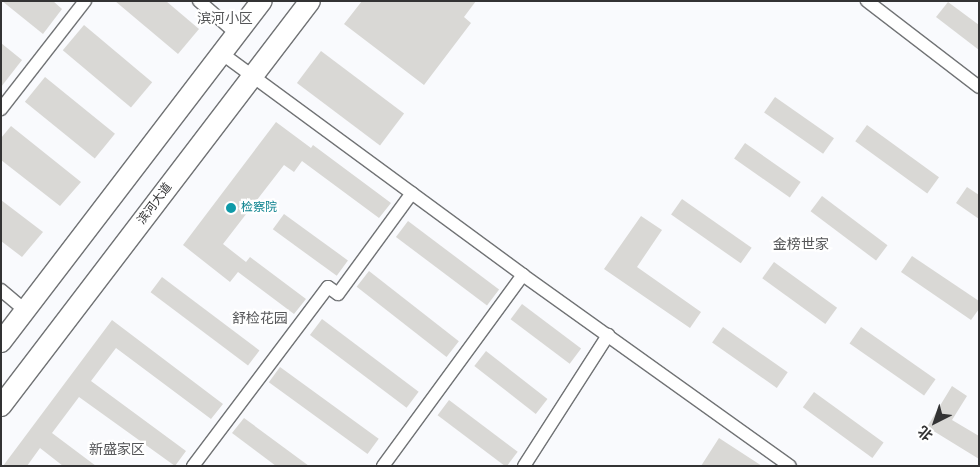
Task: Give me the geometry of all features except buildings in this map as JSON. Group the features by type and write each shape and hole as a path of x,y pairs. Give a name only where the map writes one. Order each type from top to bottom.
{"main road":[{"path":"1,342 262,1"},
{"name":"滨河大道","path":"1,406 310,1"}],"street":[{"path":"1,108 85,1"},
{"path":"199,1 238,34"},
{"path":"867,1 979,87"},
{"path":"221,53 523,275 790,466"},
{"path":"193,466 328,287 338,294 412,193"},
{"path":"383,466 523,275"},
{"path":"1,290 25,310"},
{"path":"524,466 608,336"}],"place":[{"name":"检察院","path":"231,208"}],"district":[{"name":"滨河小区","path":"225,18"},
{"name":"金榜世家","path":"801,244"},
{"name":"舒检花园","path":"260,318"},
{"name":"新盛家区","path":"117,449"}]}
